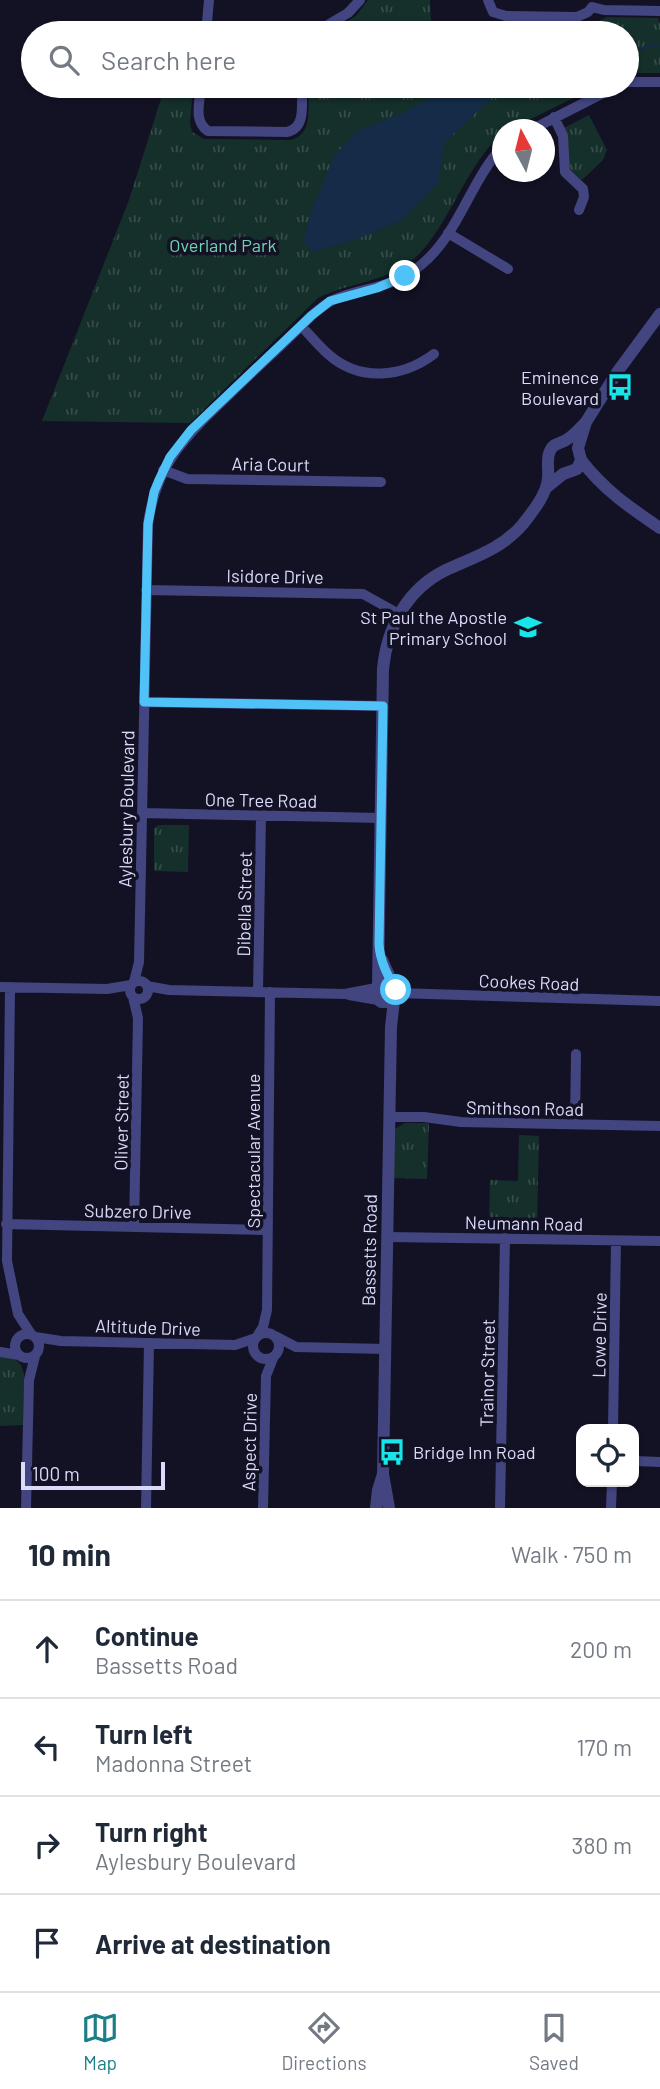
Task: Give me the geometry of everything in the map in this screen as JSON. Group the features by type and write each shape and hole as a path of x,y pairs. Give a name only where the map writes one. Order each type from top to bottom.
{"street":[{"path":"207,21 209,0"},
{"path":"334,21 348,13 360,0"},
{"path":"488,0 492,12 506,16 577,17 588,12 592,4 604,10 660,10"},
{"path":"639,82 660,82"},
{"path":"200,98 200,125 214,132 291,132 301,122 302,98"},
{"path":"550,119 593,98"},
{"path":"554,117 563,136 565,172 583,189 584,197 579,210"},
{"name":"Aylesbury Boulevard","path":"139,990 146,590 150,507 163,470 191,430 330,301 377,288 405,276 431,257 492,161"},
{"path":"448,233 508,269"},
{"name":"Bassetts Road","path":"389,1508 383,1474 391,1027 380,953 384,656 399,614 414,594 434,578 489,552 513,535 528,517 547,486 548,455 553,446 565,441 586,422 618,371 660,314"},
{"path":"301,326 335,359 365,372 385,374 405,370 434,354"},
{"name":"Bassetts Road","path":"547,486 568,473 580,454 586,422"},
{"path":"565,441 580,454 597,481 660,528"},
{"path":"549,464 554,471 597,481"},
{"name":"Aria Court","path":"163,470 187,479 381,482"},
{"name":"Isidore Drive","path":"146,590 363,594 399,614"},
{"path":"144,702 383,706"},
{"name":"One Tree Road","path":"142,813 381,818"},
{"name":"Dibella Street","path":"258,992 261,815"},
{"path":"5,987 4,1093 8,1272 18,1314 15,1349 29,1380"},
{"name":"Cookes Road","path":"5,987 385,993 660,1001"},
{"name":"Oliver Street","path":"134,1227 139,990"},
{"name":"Spectacular Avenue","path":"256,1338 263,1327 267,1310 270,992"},
{"path":"575,1124 576,1054"},
{"name":"Smithson Road","path":"389,1117 424,1117 461,1122 660,1126"},
{"name":"Subzero Drive","path":"6,1224 268,1230"},
{"name":"Neumann Road","path":"387,1237 660,1241"},
{"name":"Trainor Street","path":"500,1508 505,1238"},
{"name":"Lowe Drive","path":"613,1424 616,1241"},
{"name":"Spectacular Avenue","path":"267,1310 274,1336"},
{"path":"18,1314 39,1343 29,1380 26,1508"},
{"path":"0,1350 23,1334 33,1336"},
{"path":"296,1347 274,1336 262,1334 256,1338 253,1345 256,1354 266,1359 296,1347 385,1349"},
{"name":"Altitude Drive","path":"33,1336 61,1341 234,1345 248,1343 256,1338"},
{"path":"274,1336 279,1344 276,1355"},
{"name":"Altitude Drive","path":"37,1353 61,1341"},
{"path":"146,1508 149,1343"},
{"name":"Altitude Drive","path":"234,1345 256,1354"},
{"path":"0,1350 29,1358 37,1353"},
{"name":"Aspect Drive","path":"256,1354 266,1376"},
{"name":"Aspect Drive","path":"263,1508 266,1376 276,1355"},
{"path":"639,1461 660,1462"},
{"name":"Bassetts Road","path":"376,1508 377,1490 383,1474"},
{"path":"611,1508 612,1487"}],"green space":[{"path":"368,0 430,0 431,21 347,21 356,16"},
{"path":"607,17 658,18 660,73 639,73 639,21 598,21"},
{"name":"Overland Park","path":"161,98 192,98 192,132 204,139 291,140 303,132 306,125 309,98 573,98 531,119 492,119 492,144 420,253 409,263 384,276 318,298 190,423 42,421 129,200"},
{"path":"589,115 607,150 603,160 582,180 569,170 562,129"},
{"path":"158,825 189,825 188,872 154,871 154,829"},
{"path":"405,1123 429,1123 427,1179 393,1178 395,1129"},
{"path":"519,1135 539,1136 537,1227 489,1227 490,1180 518,1181"},
{"path":"0,1356 14,1358 21,1365 24,1374 23,1425 0,1426"}],"water":[{"path":"429,98 491,98 444,143 439,182 402,220 352,241 314,252 303,241 334,156 357,131 405,112"}],"waterway":[{"path":"639,48 660,44"}],"place":[{"name":"Eminence Boulevard","path":"620,387"},
{"name":"St Paul the Apostle Primary School","path":"528,627"},
{"name":"Bridge Inn Road","path":"392,1452"}],"route":[{"path":"396,990 390,983 379,944 383,706 144,702 148,524 154,492 170,457 191,430 330,301 377,288 405,276"}]}
